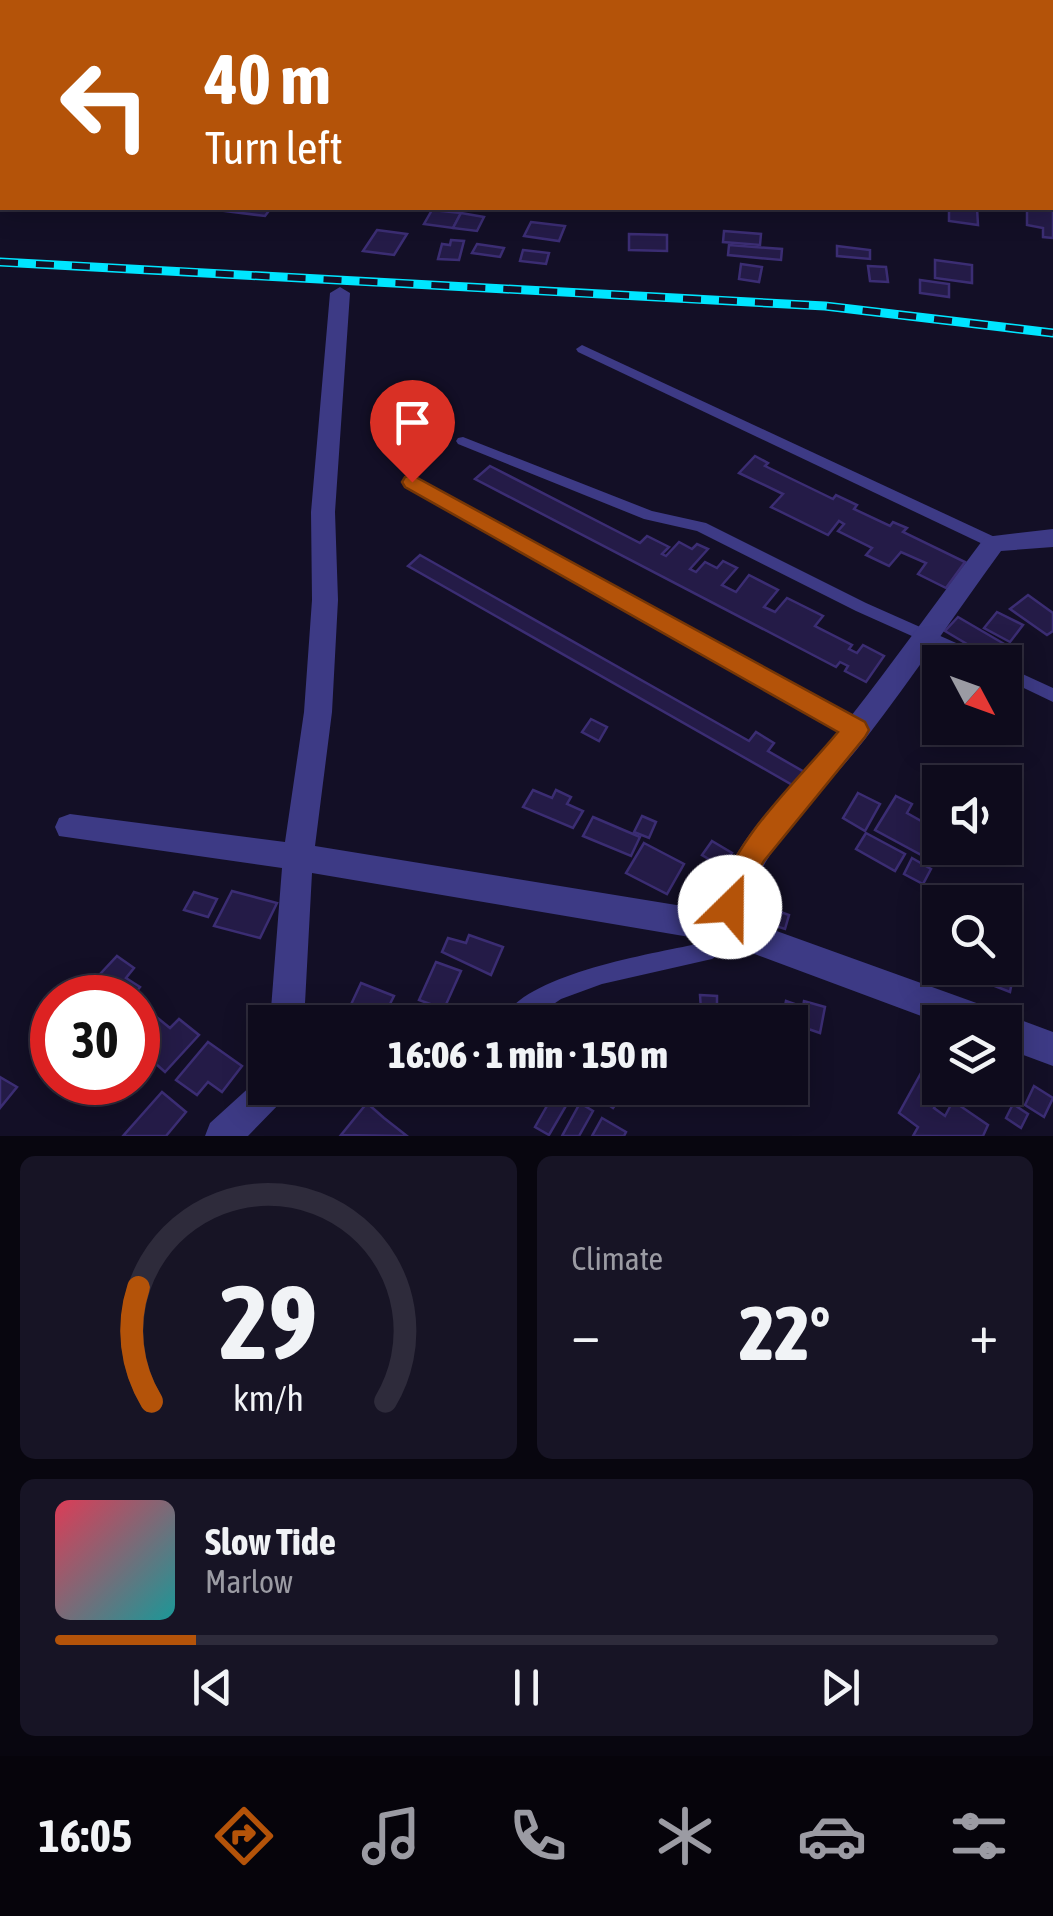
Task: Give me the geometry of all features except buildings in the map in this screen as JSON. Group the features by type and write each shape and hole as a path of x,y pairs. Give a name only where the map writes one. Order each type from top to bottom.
{"street":[{"path":"289,1005 298,857 318,712 326,600 324,512 340,293"},
{"path":"725,928 734,886 754,852 856,730 994,543 1053,538"},
{"path":"70,827 298,857 725,928 936,1005"},
{"path":"1022,1037 1053,1049"},
{"path":"223,1136 254,1105"}],"lane":[{"path":"582,349 994,543"},
{"path":"463,440 649,515 701,528 861,607 949,645"},
{"path":"412,482 856,730"},
{"path":"1022,680 1053,695"},
{"path":"530,1005 564,984 705,952 723,942 725,928"}],"railway":[{"path":"0,262 825,306 1053,333"}],"route":[{"path":"412,482 856,730 754,852 734,886 730,907"}]}
